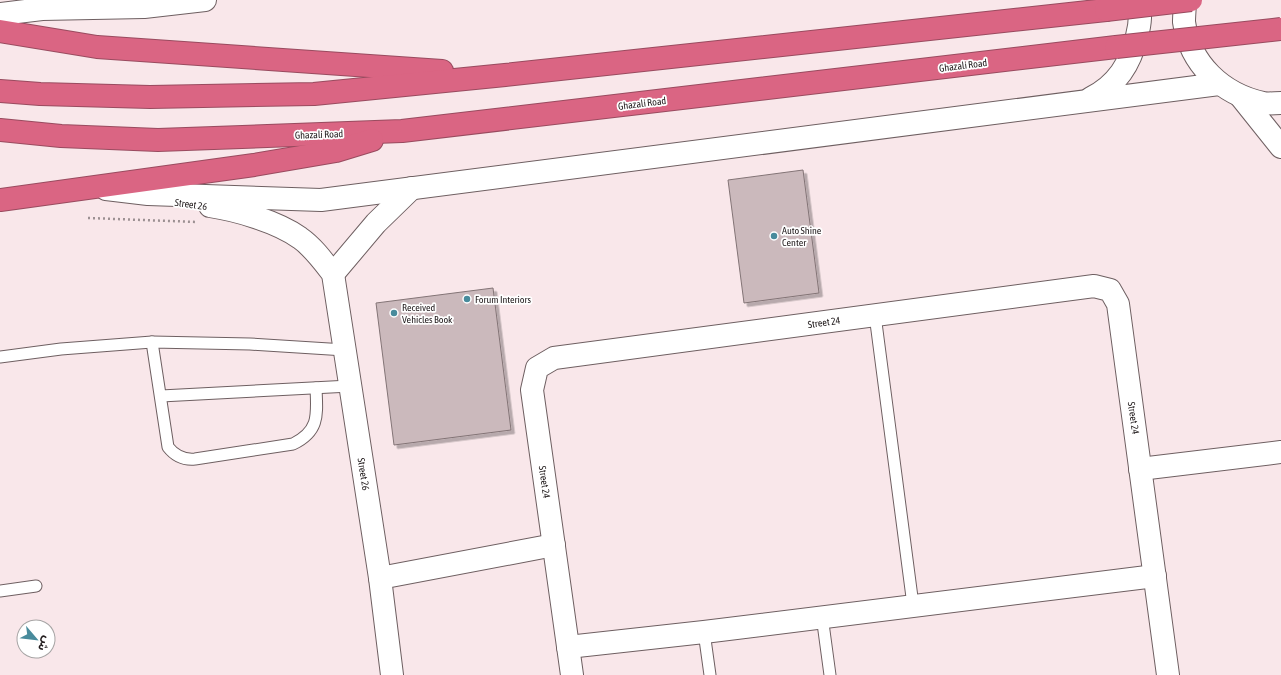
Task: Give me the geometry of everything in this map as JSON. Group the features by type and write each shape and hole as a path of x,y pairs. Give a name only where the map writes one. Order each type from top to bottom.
{"highway":[{"path":"0,91 150,98 314,94 505,75 1191,0"},
{"name":"Ghazali Road","path":"0,130 61,136 158,140 402,131 1281,29"},
{"path":"0,31 97,47 505,75"},
{"path":"0,200 336,151 402,131"}],"street":[{"path":"0,14 42,9 144,7 205,0"},
{"path":"1086,101 1098,95 1110,86 1128,64 1134,49 1140,25 1140,10 1137,0"},
{"path":"1185,0 1184,21 1190,45 1202,66 1219,84 1241,97 1264,103 1281,103"},
{"path":"93,187 148,194 322,200 1219,84"},
{"path":"1241,97 1281,147"},
{"path":"333,274 376,223 412,188"},
{"name":"Street 26","path":"148,194 173,202 222,208 270,222 300,238 319,256 333,274 380,578 392,675"},
{"name":"Street 24","path":"572,675 532,390 537,368 554,358 1094,286 1110,290 1118,304 1168,675"},
{"path":"1140,469 1281,452"},
{"path":"380,578 554,544"},
{"path":"568,647 704,632 822,616 1155,576"}],"lane":[{"path":"875,315 913,606"},
{"path":"152,342 168,447 172,452 183,458 195,460 293,444 302,440 309,434 314,426 317,416 316,388"},
{"path":"0,357 61,349 152,342 250,344 345,350"},
{"path":"161,396 350,386"},
{"path":"0,591 36,586"},
{"path":"822,616 830,675"},
{"path":"704,632 710,675"}],"path":[{"path":"88,218 204,223"}],"building":[{"name":"Auto Shine Center","path":"803,170 819,293 744,303 728,180"},
{"path":"493,288 511,430 394,445 376,303"}],"place":[{"name":"Auto Shine Center","path":"774,236"},
{"name":"Forum Interiors","path":"467,299"},
{"name":"Received Vehicles Book","path":"394,313"}]}
